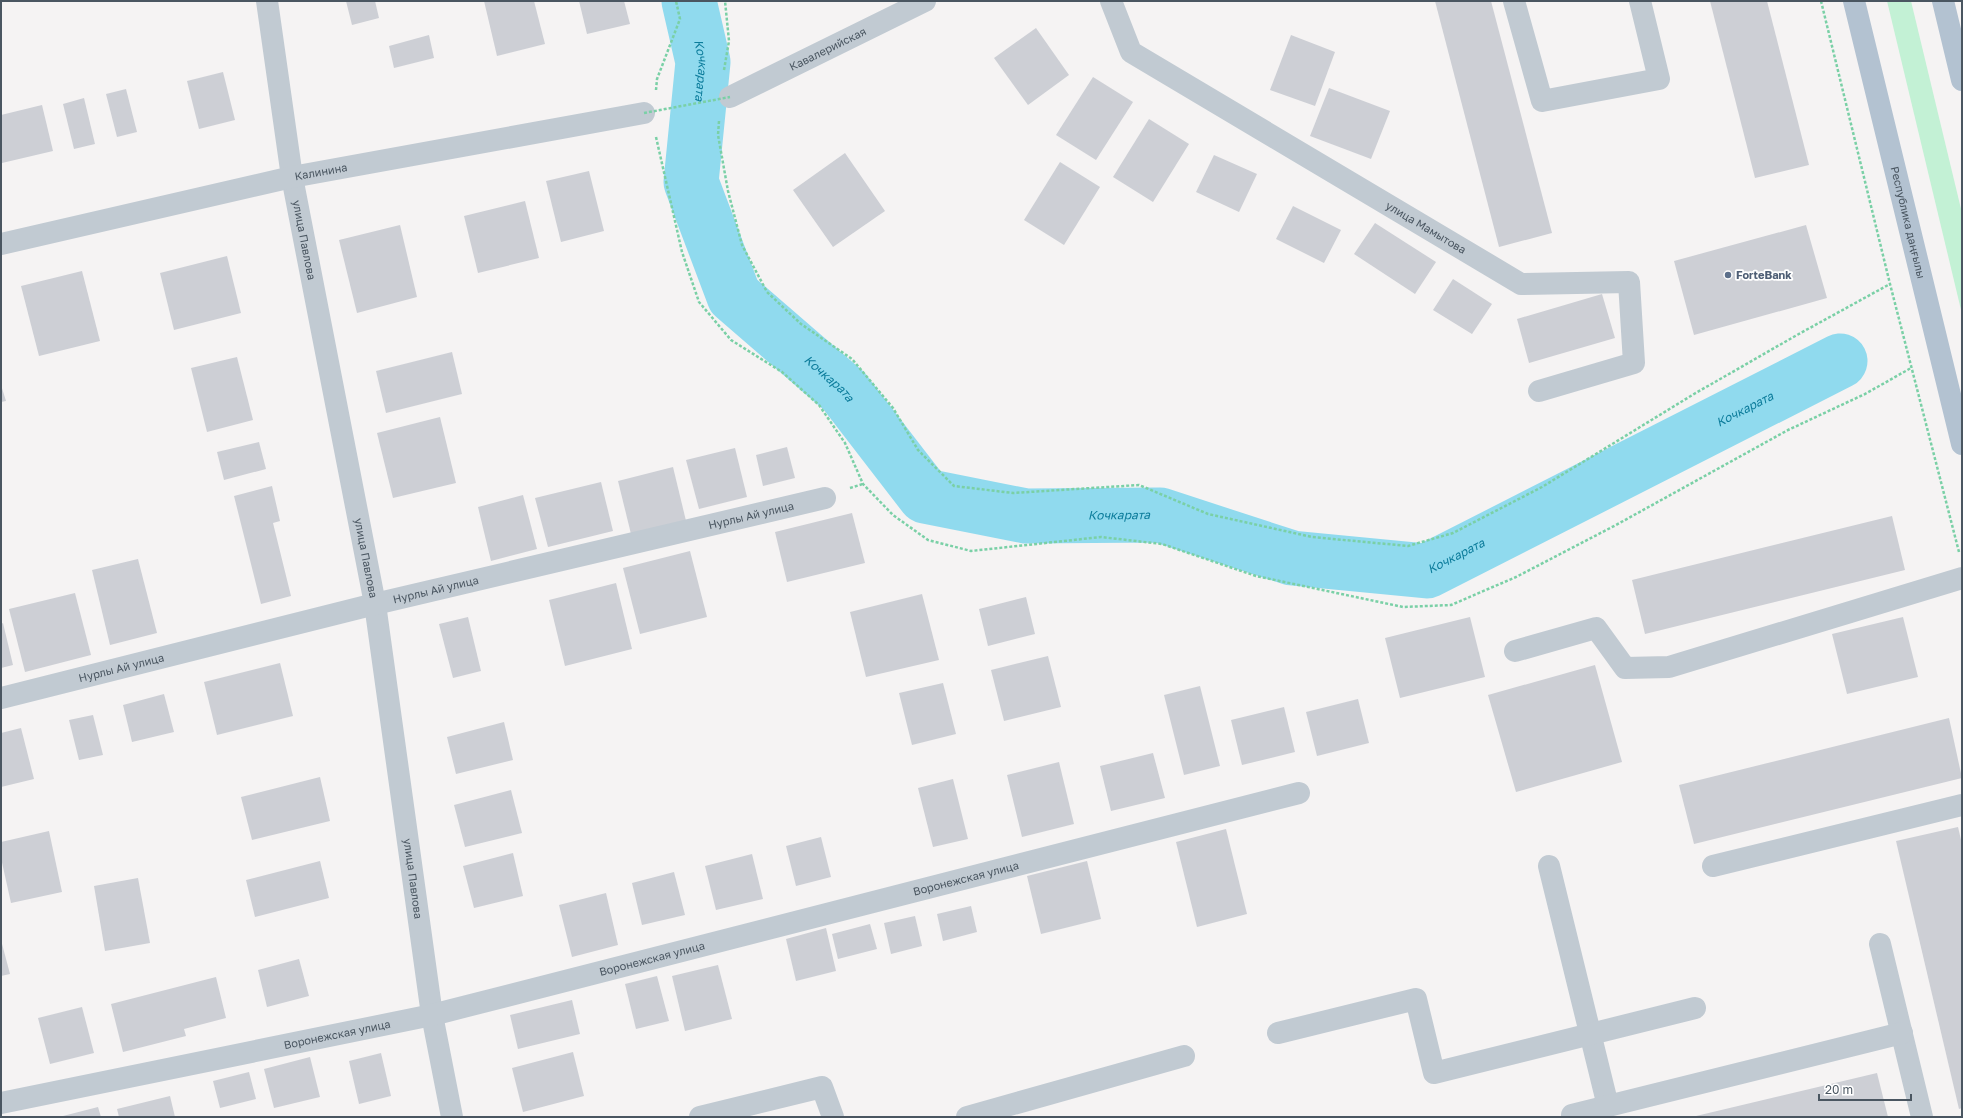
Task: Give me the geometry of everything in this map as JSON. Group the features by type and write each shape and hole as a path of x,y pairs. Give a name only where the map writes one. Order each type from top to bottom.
{"main road":[{"name":"Республика даңғылы","path":"1854,1 1962,444"},
{"path":"1943,1 1962,80"}],"street":[{"name":"улица Павлова","path":"267,1 292,177 376,604 432,1015 452,1117"},
{"name":"Кавалерийская","path":"724,99 925,1"},
{"name":"улица Мамытова","path":"1111,1 1131,52 1521,284 1630,282 1634,363 1539,391"},
{"path":"1514,1 1542,101 1659,79 1640,1"},
{"name":"Калинина","path":"1,244 292,177 652,113"},
{"name":"Нурлы Ай улица","path":"1,698 376,604 826,498"},
{"path":"1515,651 1596,628 1625,668 1669,667 1962,578"},
{"name":"Воронежская улица","path":"1,1102 432,1015 1299,793"},
{"path":"1713,866 1962,805"},
{"path":"1549,866 1608,1106"},
{"path":"1880,944 1922,1117"},
{"path":"1278,1033 1416,999 1434,1073 1695,1008"},
{"path":"1570,1116 1902,1033"},
{"path":"967,1117 1184,1056"},
{"path":"700,1117 822,1087 833,1117"}],"path":[{"path":"656,94 657,79 680,19 676,1"},
{"path":"724,73 730,41 725,1"},
{"path":"1821,1 1890,284 1960,557"},
{"path":"652,113 724,99"},
{"path":"720,120 718,135 728,190 742,245 767,292 801,324 852,359 893,408 918,450 954,486 1013,493 1139,485 1208,514 1312,537 1408,546 1453,533 1542,487 1701,390 1797,334 1890,284"},
{"path":"655,133 682,252 699,302 731,340 782,372 819,405 845,443 863,484 893,515 928,540 971,551 1101,537 1162,544 1256,576 1403,607 1450,605 1516,577 1622,522 1788,430 1865,394 1911,368"}],"green space":[{"path":"1887,1 1911,1 1962,213 1962,314"}],"building":[{"path":"346,1 375,1 379,18 352,25"},
{"path":"484,1 534,1 545,44 497,56"},
{"path":"579,1 624,1 630,24 587,34"},
{"path":"1435,1 1491,1 1552,233 1499,247"},
{"path":"1710,1 1767,1 1809,165 1755,178"},
{"path":"1036,28 1069,75 1028,105 994,58"},
{"path":"429,35 434,58 394,68 389,46"},
{"path":"1291,35 1335,52 1315,106 1270,90"},
{"path":"223,72 235,120 199,129 187,81"},
{"path":"1093,77 1133,102 1096,160 1056,135"},
{"path":"1329,88 1390,111 1371,159 1310,136"},
{"path":"126,89 137,132 117,137 106,94"},
{"path":"84,98 95,144 74,149 63,104"},
{"path":"42,105 53,151 2,163 1,115"},
{"path":"1149,119 1189,144 1153,202 1113,177"},
{"path":"845,153 885,211 833,247 793,190"},
{"path":"1214,155 1257,174 1239,212 1196,192"},
{"path":"1060,162 1100,187 1064,245 1024,220"},
{"path":"589,171 604,231 561,242 546,181"},
{"path":"525,201 539,258 478,273 464,216"},
{"path":"1293,206 1341,230 1324,263 1276,239"},
{"path":"1375,223 1436,262 1415,294 1354,254"},
{"path":"400,225 417,297 357,313 339,240"},
{"path":"1806,225 1827,298 1694,335 1674,261"},
{"path":"227,256 241,313 174,330 160,273"},
{"path":"82,271 100,341 39,356 21,286"},
{"path":"1453,279 1492,304 1472,334 1433,310"},
{"path":"1602,294 1615,338 1529,363 1517,319"},
{"path":"452,352 462,394 386,413 376,371"},
{"path":"237,357 253,420 207,432 191,368"},
{"path":"1,385 6,401 1,402"},
{"path":"440,417 456,483 393,498 377,433"},
{"path":"259,442 266,469 224,480 217,452"},
{"path":"787,447 795,478 763,486 756,455"},
{"path":"735,448 747,497 699,509 686,460"},
{"path":"673,467 687,525 632,538 618,481"},
{"path":"601,482 613,531 548,547 535,498"},
{"path":"272,486 280,521 273,523 291,596 261,604 234,496"},
{"path":"523,495 537,549 491,561 478,507"},
{"path":"852,513 865,563 787,582 775,532"},
{"path":"1892,516 1905,570 1645,634 1632,580"},
{"path":"690,551 707,617 640,634 623,568"},
{"path":"138,559 157,633 110,645 92,570"},
{"path":"616,583 632,649 565,666 549,600"},
{"path":"75,593 91,655 25,672 9,609"},
{"path":"922,594 939,660 866,677 850,612"},
{"path":"1026,597 1035,634 988,646 979,609"},
{"path":"468,617 481,671 453,678 439,624"},
{"path":"1470,617 1485,677 1400,698 1385,638"},
{"path":"1903,617 1918,677 1847,694 1832,634"},
{"path":"3,623 13,665 1,668 1,624"},
{"path":"1048,656 1061,707 1004,721 991,670"},
{"path":"280,663 293,716 217,735 204,682"},
{"path":"1595,665 1622,762 1516,792 1488,695"},
{"path":"943,683 956,734 912,745 899,693"},
{"path":"1200,686 1220,766 1184,775 1164,695"},
{"path":"164,694 174,732 132,742 123,705"},
{"path":"1358,699 1369,743 1317,756 1306,712"},
{"path":"1284,707 1295,752 1242,765 1231,720"},
{"path":"93,715 103,755 79,760 69,720"},
{"path":"1949,718 1962,778 1694,844 1679,785"},
{"path":"504,722 513,760 456,774 447,737"},
{"path":"21,728 34,779 1,787 1,733"},
{"path":"1153,753 1165,798 1111,811 1100,766"},
{"path":"1059,762 1074,824 1022,837 1007,775"},
{"path":"320,777 330,821 252,840 241,797"},
{"path":"953,779 968,839 933,847 918,788"},
{"path":"511,790 522,833 465,847 454,805"},
{"path":"1958,827 1962,844 1962,1108 1959,1109 1896,841"},
{"path":"1226,829 1247,914 1197,927 1176,842"},
{"path":"49,831 62,892 11,903 1,858 1,842"},
{"path":"821,837 831,877 796,886 786,846"},
{"path":"513,853 523,896 474,908 463,866"},
{"path":"752,854 763,899 716,910 705,866"},
{"path":"320,861 329,898 255,917 246,880"},
{"path":"1087,861 1101,919 1041,934 1027,876"},
{"path":"674,872 685,915 642,925 632,883"},
{"path":"138,878 150,943 105,951 94,886"},
{"path":"606,893 618,945 572,957 559,905"},
{"path":"971,906 977,932 943,941 937,914"},
{"path":"915,916 922,946 891,954 884,923"},
{"path":"870,924 877,949 838,959 832,934"},
{"path":"826,928 836,971 796,981 786,939"},
{"path":"1,940 10,974 1,976"},
{"path":"299,959 309,996 267,1007 258,970"},
{"path":"718,965 732,1019 685,1031 672,976"},
{"path":"657,976 669,1021 636,1029 625,984"},
{"path":"216,977 226,1018 184,1029 186,1036 123,1052 111,1004"},
{"path":"572,1000 580,1034 518,1049 510,1015"},
{"path":"82,1007 94,1053 50,1064 38,1018"},
{"path":"573,1052 584,1096 523,1112 512,1068"},
{"path":"381,1053 391,1096 359,1104 349,1061"},
{"path":"310,1057 320,1097 274,1108 264,1069"},
{"path":"249,1072 256,1099 220,1108 213,1081"},
{"path":"1877,1073 1888,1117 1696,1117 1696,1116"},
{"path":"170,1096 175,1117 119,1117 117,1109"},
{"path":"98,1107 101,1117 63,1117 63,1116"}],"waterway":[{"name":"Кочкарата","path":"689,1 703,62 691,182 734,296 844,391 925,496 1026,516 1160,515 1292,558 1427,571 1840,361"}],"place":[{"name":"ForteBank","path":"1728,275"}]}
